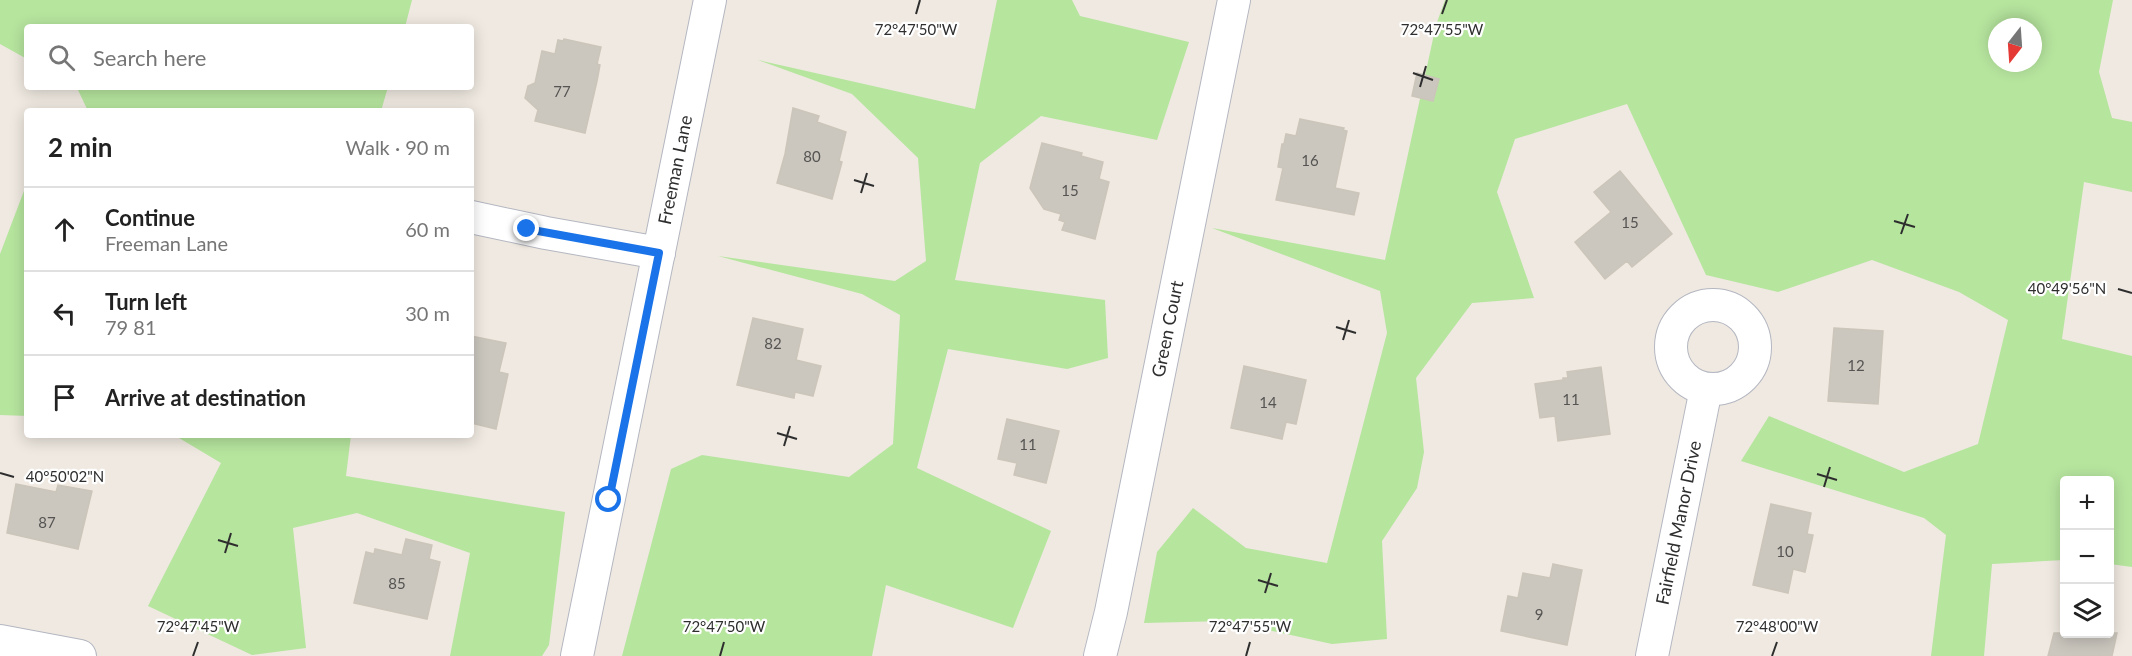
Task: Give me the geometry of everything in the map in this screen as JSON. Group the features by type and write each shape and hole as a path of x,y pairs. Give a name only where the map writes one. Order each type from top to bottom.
{"street":[{"name":"Freeman Lane","path":"578,656 710,0"},
{"name":"Green Court","path":"1100,656 1111,612 1234,0"},
{"path":"474,218 659,253"},
{"name":"Fairfield Manor Drive","path":"1652,656 1706,389"},
{"path":"0,641 80,656"}],"green space":[{"path":"0,0 412,0 406,24 24,24 24,57 0,44"},
{"path":"997,0 1072,0 1080,16 1189,42 1157,140 1041,116 980,163 955,280 1105,300 1108,358 1067,369 948,349 917,468 1051,531 1013,628 886,585 872,656 622,656 671,469 702,455 849,477 893,444 900,315 862,294 718,256 895,281 926,261 918,158 852,94 758,60 975,109"},
{"path":"1445,0 2113,0 2099,72 2112,118 2132,122 2132,192 2084,182 2062,339 2132,356 2132,567 2114,565 2114,476 2060,476 2060,560 1992,564 1984,656 1931,656 1946,535 1924,518 1741,461 1769,416 1904,472 1978,444 2008,320 1959,292 1872,260 1778,292 1706,275 1627,104 1515,139 1497,192 1534,298 1472,303 1416,378 1424,452 1417,488 1382,541 1387,639 1332,644 1226,621 1144,623 1157,552 1193,508 1246,548 1327,563 1387,333 1380,291 1212,228 1385,260 1436,25"},
{"path":"78,90 387,90 382,108 87,108"},
{"path":"24,191 24,416 0,415 0,254"},
{"path":"179,438 351,438 346,476 565,512 549,645 542,656 450,656 470,553 357,513 293,528 306,648 252,655 148,606 221,463"}],"building":[{"path":"564,39 601,47 597,64 600,65 585,133 535,121 538,110 525,98 528,86 535,83 542,51 555,54 558,40 563,41"},
{"path":"1417,73 1439,79 1433,101 1412,96"},
{"path":"793,108 819,116 817,122 846,132 839,161 842,162 832,199 777,183"},
{"path":"1300,119 1344,128 1343,130 1347,131 1335,188 1359,193 1354,215 1276,200 1283,168 1278,167 1282,144 1284,144 1286,134 1296,136"},
{"path":"1042,143 1082,153 1081,156 1103,162 1099,179 1109,182 1095,239 1062,230 1065,222 1059,220 1061,214 1044,209 1030,188"},
{"path":"1620,171 1672,234 1632,267 1627,261 1605,279 1575,242 1611,212 1594,192"},
{"path":"753,318 803,329 796,360 821,366 813,396 795,392 794,398 737,385"},
{"path":"1834,328 1883,331 1878,404 1828,401"},
{"path":"474,337 506,343 499,372 508,374 496,429 474,424"},
{"path":"1244,366 1306,380 1296,424 1286,422 1282,439 1231,428"},
{"path":"1601,367 1610,434 1558,441 1555,416 1540,418 1535,384 1563,380 1563,378 1568,378 1567,372"},
{"path":"1007,419 1059,431 1046,483 1014,475 1017,463 998,459"},
{"path":"16,484 56,492 58,485 92,491 78,549 7,533"},
{"path":"1771,504 1811,513 1807,534 1813,535 1805,572 1793,569 1788,593 1753,585"},
{"path":"406,539 432,545 429,559 440,562 427,619 354,603 366,552 374,554 375,549 402,555"},
{"path":"1553,564 1582,570 1567,645 1501,631 1508,596 1518,598 1523,573 1550,578"},
{"path":"2054,633 2060,633 2060,638 2114,638 2114,633 2117,633 2112,656 2048,656"}],"route":[{"path":"527,229 659,253 609,500"}]}
